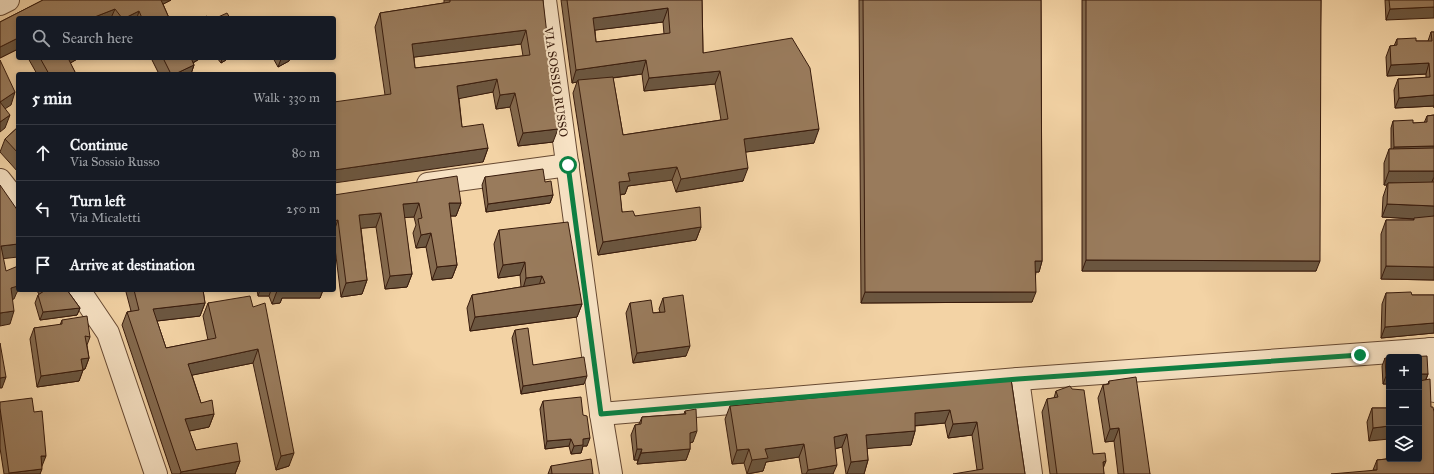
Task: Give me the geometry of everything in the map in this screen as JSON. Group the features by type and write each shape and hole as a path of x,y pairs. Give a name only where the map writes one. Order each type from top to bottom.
{"street":[{"path":"0,4 8,0"},
{"name":"VIA SOSSIO RUSSO","path":"545,0 601,414 611,474"},
{"path":"412,186 568,165"},
{"path":"0,180 16,200"},
{"path":"80,292 108,332 156,474"},
{"path":"601,414 1018,379 1432,349 1434,391"},
{"path":"1018,379 1031,474"}],"building":[{"path":"43,0 161,0 168,16 141,16 139,11 129,16 120,16 115,9 97,16 16,16 16,39 0,47 0,22"},
{"path":"450,0 543,0 558,129 523,133 515,93 500,95 497,79 457,86 462,127 483,124 488,148 336,170 336,102 391,94 380,13 450,2","holes":["526,30 530,55 415,68 412,44"]},
{"path":"567,0 702,0 703,53 792,38 810,68 819,129 744,139 748,168 681,179 677,167 628,173 630,181 619,182 622,212 633,211 635,216 700,207 701,227 603,242 578,80 613,77 623,135 728,119 720,71 649,78 646,60 576,70","holes":["668,8 670,33 596,42 593,18"]},
{"path":"863,0 1041,0 1042,261 1035,261 1036,292 865,292"},
{"path":"1086,0 1321,0 1320,261 1086,260"},
{"path":"1389,0 1434,0 1434,7 1390,9"},
{"path":"227,13 229,16 220,16"},
{"path":"1431,32 1434,32 1434,95 1399,98 1398,79 1430,77 1429,63 1391,65 1390,46 1397,45 1397,39 1416,38 1416,41 1432,41"},
{"path":"0,60 15,92 0,102"},
{"path":"41,60 69,60 75,72 48,72"},
{"path":"164,60 192,60 194,65 179,72 170,72"},
{"path":"0,102 10,115 0,122"},
{"path":"1434,115 1434,146 1394,147 1393,121 1413,120 1413,123 1427,122 1427,116"},
{"path":"16,129 16,151 5,139"},
{"path":"1434,148 1434,171 1389,171 1389,149"},
{"path":"543,169 545,182 551,181 553,195 488,204 485,177"},
{"path":"457,176 461,203 449,203 457,265 437,267 431,233 421,235 418,219 422,218 419,203 403,204 412,274 390,276 381,213 359,215 367,280 346,283 338,220 336,220 336,195"},
{"path":"1434,182 1434,206 1387,204 1388,183"},
{"path":"0,185 16,208 16,244 1,246 6,271 16,267 16,287 11,288 14,311 0,313"},
{"path":"1434,216 1434,267 1386,266 1386,220 1414,220 1414,218"},
{"path":"568,222 582,304 475,317 472,295 545,283 542,276 526,278 525,262 503,265 499,230"},
{"path":"42,292 68,292 80,308 43,312 38,295"},
{"path":"134,292 203,292 205,303 153,309 166,348 216,338 208,303 250,296 253,307 265,303 294,453 281,456 258,349 188,364 201,403 212,400 214,414 185,419 196,450 237,443 240,461 181,472 127,312 139,310"},
{"path":"1411,292 1412,295 1434,295 1434,323 1385,327 1386,293"},
{"path":"683,295 690,346 637,353 630,303 651,300 653,313 665,312 663,298"},
{"path":"87,316 90,337 85,336 89,358 81,359 83,370 41,376 34,328 62,324 62,320"},
{"path":"528,328 533,365 584,357 587,376 523,386 515,330"},
{"path":"0,343 6,377 0,378"},
{"path":"1422,356 1427,356 1428,374 1422,374"},
{"path":"1136,377 1150,474 1124,474 1119,428 1110,429 1103,385 1109,384 1109,381"},
{"path":"1011,379 1025,474 953,474 983,469 977,422 953,424 950,410 915,413 915,431 866,435 868,460 851,462 847,434 834,437 837,465 808,470 804,444 765,449 768,458 752,460 749,449 737,450 730,406"},
{"path":"1430,379 1431,407 1433,407 1434,412 1434,474 1331,474 1377,470 1377,460 1386,459 1386,462 1422,462 1422,380"},
{"path":"1070,386 1072,389 1084,390 1093,454 1105,453 1106,461 1103,462 1104,474 1057,474 1047,399 1058,397 1056,391"},
{"path":"581,397 583,415 587,416 590,438 583,439 583,445 574,446 571,439 547,441 543,401"},
{"path":"32,398 34,412 42,411 46,456 41,456 42,469 9,473 0,402"},
{"path":"1372,408 1386,408 1386,426 1373,428"},
{"path":"696,409 697,431 690,433 690,449 641,453 642,449 637,449 635,425 641,424 642,417 686,414 685,411"},
{"path":"591,459 593,474 552,474 551,466"}],"route":[{"path":"568,165 601,414 1018,379 1360,355"}]}
